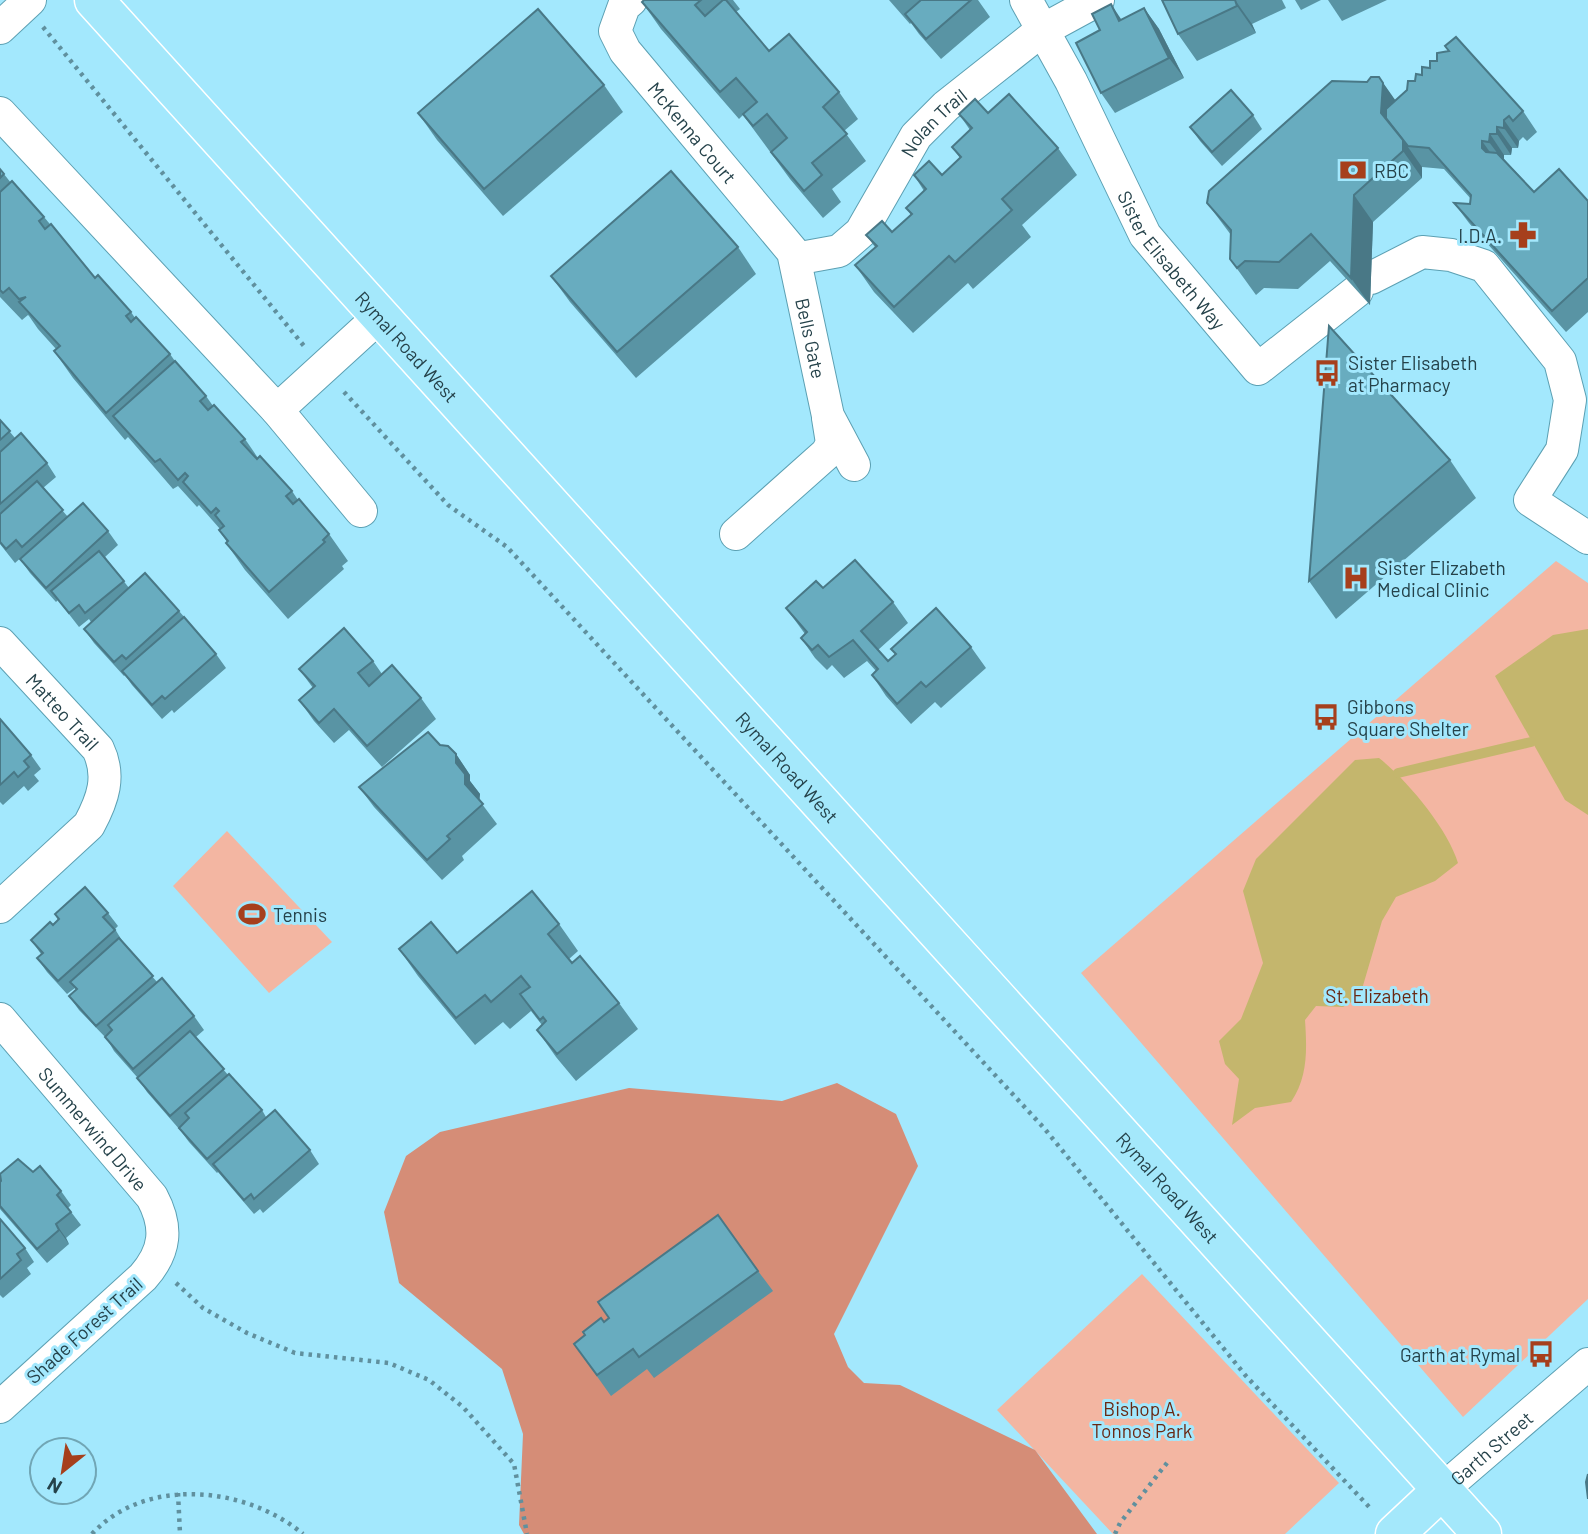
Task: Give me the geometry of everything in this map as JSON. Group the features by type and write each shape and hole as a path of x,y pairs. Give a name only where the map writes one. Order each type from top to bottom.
{"main road":[{"name":"Rymal Road West","path":"94,0 1482,1534"},
{"name":"Garth Street","path":"1385,1524 1442,1490"}],"street":[{"name":"McKenna Court","path":"631,0 624,6 615,31 625,51 793,252 795,259"},
{"path":"1026,0 1041,30"},
{"name":"Nolan Trail","path":"795,259 839,251 861,232 916,136 946,106 1041,30 1098,0"},
{"path":"0,28 27,2"},
{"name":"Sister Elisabeth Way","path":"1041,30 1071,81 1145,235 1258,369 1364,284 1422,252 1451,255 1484,266 1560,361 1570,400 1562,450 1530,500 1588,538"},
{"path":"0,113 277,410 361,511"},
{"name":"Bells Gate","path":"736,534 827,453 832,443 795,259"},
{"path":"277,410 324,370 380,316"},
{"name":"Bells Gate","path":"828,416 854,465"},
{"name":"Matteo Trail","path":"0,643 98,749 107,767 104,786 89,825 0,907"},
{"name":"Summerwind Drive","path":"0,1020 152,1197 160,1212 164,1230 158,1255"},
{"name":"Shade Forest Trail","path":"0,1407 158,1255"},
{"name":"Garth Street","path":"1442,1490 1588,1364"}],"path":[{"path":"27,2 324,370 448,505 508,547 945,1020 1044,1128 1246,1376 1385,1524"},
{"path":"158,1255 203,1308 271,1343 295,1353 389,1363 429,1380 463,1407 514,1464 527,1534"},
{"path":"1115,1534 1170,1459"},
{"path":"178,1493 180,1534"},
{"path":"92,1534 103,1522 138,1502 178,1493 235,1499 288,1521 303,1534"}],"green space":[{"name":"St. Elizabeth","path":"1556,561 1588,583 1588,1299 1463,1417 1081,973"},
{"name":"Tennis","path":"227,831 332,942 269,993 173,886"},
{"name":"Bishop A. Tonnos Park","path":"1142,1274 1339,1483 1285,1534 1113,1534 997,1410"}],"shaded area":[{"path":"1588,629 1588,815 1565,800 1495,676 1553,635"},
{"path":"1379,758 1425,806 1445,835 1458,863 1435,881 1396,897 1382,921 1362,989 1355,1000 1343,1007 1316,1006 1305,1020 1306,1053 1303,1073 1297,1093 1291,1102 1255,1108 1232,1125 1239,1079 1225,1064 1219,1041 1241,1019 1263,963 1243,891 1256,859 1355,760"},
{"path":"837,1083 896,1114 918,1166 834,1334 848,1367 864,1383 900,1385 1035,1450 1097,1534 524,1534 519,1525 523,1434 502,1369 399,1283 384,1212 406,1156 440,1132 629,1088 782,1101"}],"building":[{"path":"701,0 695,5 705,16 726,0 769,51 789,34 839,92 823,107 847,134 812,163 822,175 804,191 771,152 787,138 767,114 753,126 743,114 757,102 736,78 720,92 642,2"},
{"path":"921,0 971,0 926,39 905,14"},
{"path":"1162,0 1235,0 1237,6 1178,34"},
{"path":"1111,4 1119,21 1144,8 1169,58 1101,93 1076,43 1100,30 1092,14"},
{"path":"538,9 604,85 484,189 418,113"},
{"path":"1456,37 1523,111 1513,121 1509,116 1504,120 1504,128 1497,127 1497,134 1490,134 1489,142 1482,141 1482,148 1486,152 1497,153 1534,192 1559,169 1588,201 1588,278 1552,311 1454,203 1470,204 1471,195 1429,148 1408,146 1386,118 1386,109 1407,90 1408,81 1415,81 1416,74 1422,75 1422,67 1430,68 1430,61 1437,61 1437,53 1449,51 1445,46"},
{"path":"1371,77 1379,77 1383,83 1381,113 1403,140 1403,151 1354,195 1351,278 1311,234 1279,262 1245,261 1237,268 1230,259 1231,230 1207,203 1209,191 1332,81 1367,82"},
{"path":"1231,90 1253,115 1212,152 1190,127"},
{"path":"1009,94 1058,148 1002,199 1012,210 955,262 949,256 894,307 855,265 877,246 866,235 882,221 892,232 912,214 906,208 926,189 914,175 929,161 942,175 961,157 952,147 972,128 959,114 975,99 988,113"},
{"path":"671,171 738,247 617,352 551,276"},
{"path":"12,181 44,217 39,221 45,229 51,224 95,278 98,275 131,312 126,316 131,322 136,317 170,354 106,413 54,351 60,346 19,302 26,297 19,299 9,288 3,293 0,290 0,192"},
{"path":"1329,326 1450,460 1309,581"},
{"path":"175,361 206,396 200,401 208,410 214,405 245,439 241,442 257,459 260,456 292,491 286,496 293,504 299,499 329,534 323,540 325,542 269,592 226,543 228,541 219,530 224,526 215,515 219,511 216,508 211,513 183,482 188,476 185,473 178,480 160,459 155,462 113,416"},
{"path":"0,420 10,431 0,440"},
{"path":"21,433 47,463 0,504 0,452"},
{"path":"37,481 63,510 22,547 16,540 6,549 0,542 0,514"},
{"path":"83,503 108,531 46,588 20,559"},
{"path":"99,551 124,581 85,613 79,605 69,613 51,591"},
{"path":"855,560 893,602 861,631 888,661 896,654 891,649 936,608 971,647 926,687 921,682 897,704 872,675 878,669 853,640 829,657 818,645 812,650 801,638 807,632 786,608 816,581 823,588"},
{"path":"145,573 179,611 126,659 122,655 114,662 84,629"},
{"path":"184,617 216,654 165,699 162,696 152,705 122,671"},
{"path":"344,628 373,661 358,673 369,686 392,665 421,698 367,746 334,709 319,723 299,700 315,686 299,669"},
{"path":"0,719 31,755 24,761 29,767 18,777 14,772 0,785"},
{"path":"428,732 440,745 448,746 456,754 456,763 465,774 465,784 483,804 447,836 450,839 427,860 359,787"},
{"path":"85,887 108,913 103,917 115,930 58,981 37,958 43,953 31,940 50,922 53,925 59,919 55,914"},
{"path":"532,891 559,924 548,934 572,963 580,956 619,1003 557,1054 537,1030 546,1021 543,1017 540,1020 520,994 530,987 521,976 491,1002 485,995 456,1018 399,949 431,922 457,953"},
{"path":"119,938 153,976 96,1026 69,996 77,989 70,982"},
{"path":"162,978 194,1016 133,1069 105,1037 112,1030 108,1025"},
{"path":"190,1031 224,1069 170,1116 137,1078"},
{"path":"229,1074 262,1110 207,1159 179,1128 189,1118 185,1113"},
{"path":"275,1110 310,1150 254,1199 251,1194 244,1200 213,1164"},
{"path":"18,1159 33,1172 40,1166 61,1191 57,1195 71,1212 56,1224 59,1230 37,1249 0,1206 0,1174"},
{"path":"718,1215 758,1271 639,1357 633,1349 597,1375 574,1344 585,1335 583,1332 601,1318 604,1322 609,1318 598,1302"},
{"path":"0,1219 25,1248 17,1254 21,1260 0,1279"}],"waterway":[{"path":"1398,773 1531,742"}],"place":[{"name":"RBC","path":"1353,170"},
{"name":"I.D.A.","path":"1523,235"},
{"name":"Sister Elisabeth at Pharmacy","path":"1327,373"},
{"name":"Sister Elizabeth Medical Clinic","path":"1356,578"},
{"name":"Gibbons Square Shelter","path":"1326,717"},
{"name":"Tennis","path":"252,914"},
{"name":"Garth at Rymal","path":"1541,1354"}]}
